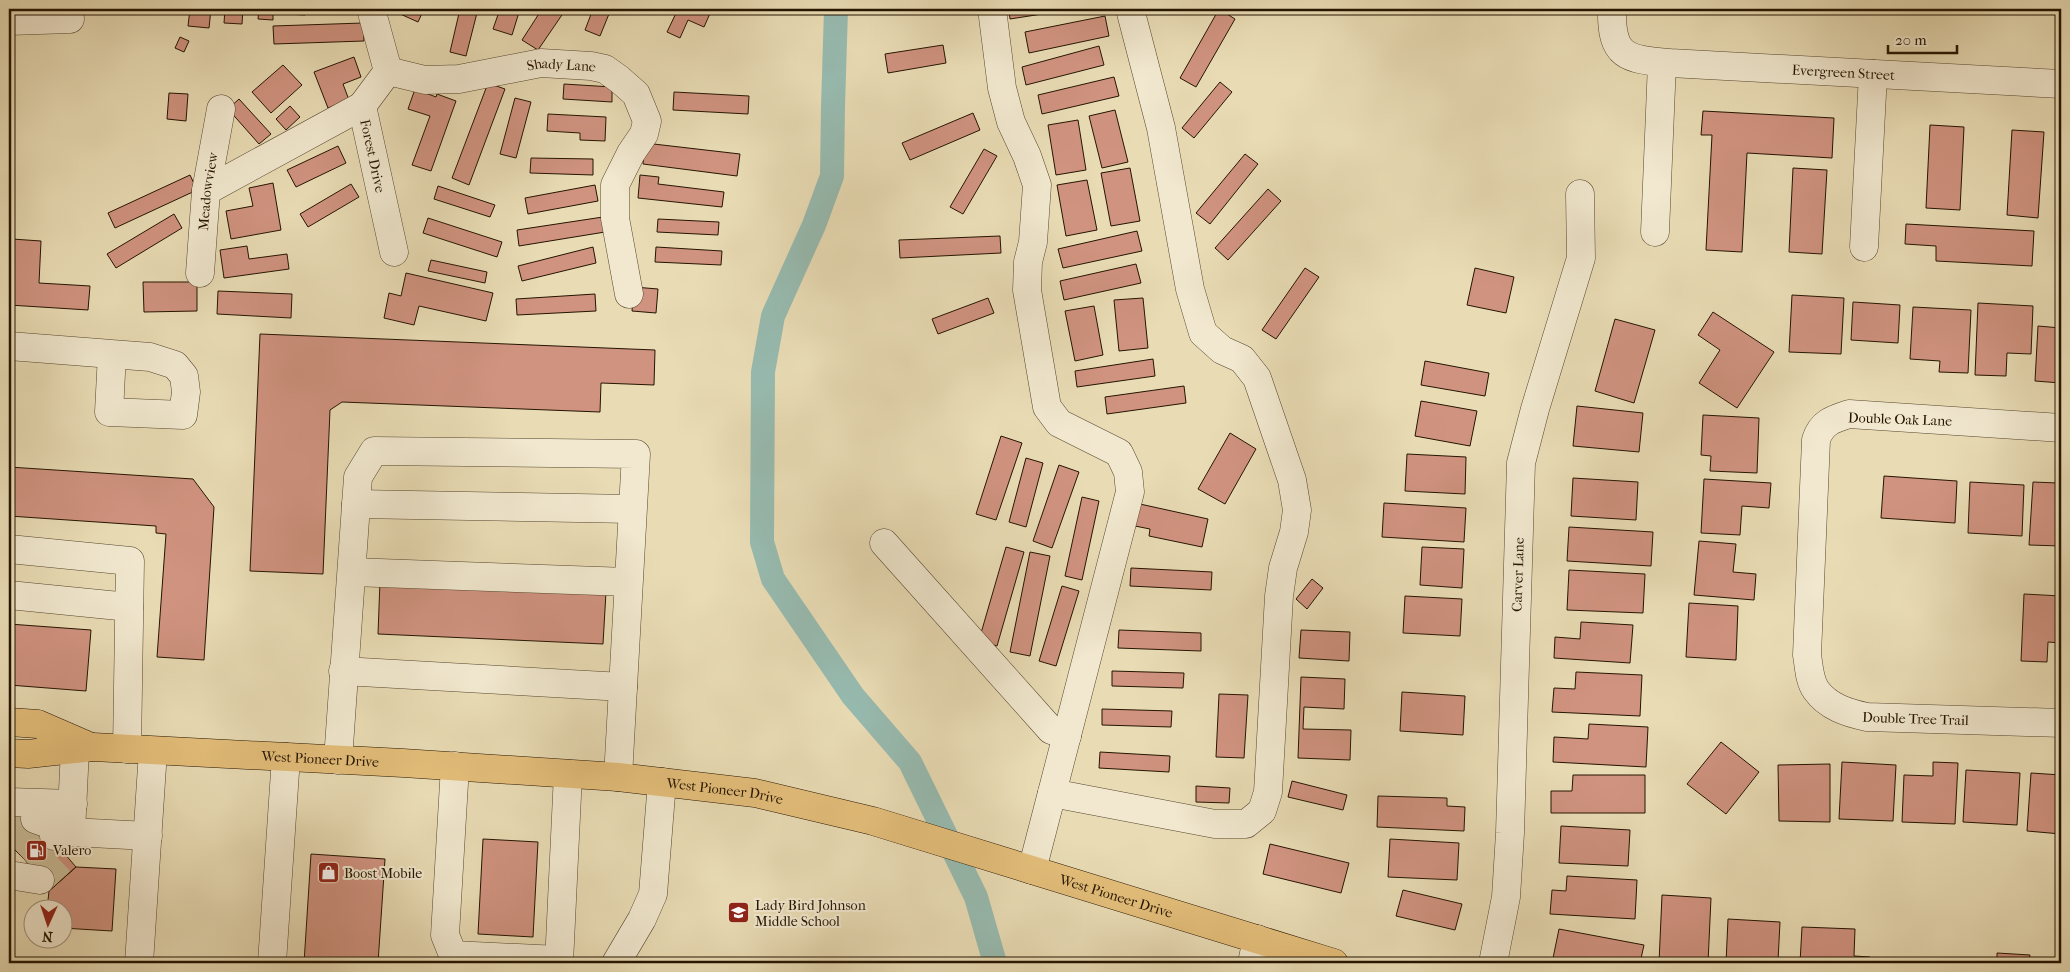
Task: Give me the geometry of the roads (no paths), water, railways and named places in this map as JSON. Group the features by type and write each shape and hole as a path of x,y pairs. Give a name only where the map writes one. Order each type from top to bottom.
{"main road":[{"name":"West Pioneer Drive","path":"9,722 38,724 84,748"},
{"name":"West Pioneer Drive","path":"15,755 84,748 286,757 618,777 755,793 873,821 1032,870 1255,951 1334,963"}],"street":[{"path":"371,9 388,71"},
{"path":"992,9 1004,96 1011,122 1027,156 1037,185 1033,242 1028,262 1027,290 1047,407 1059,423 1119,453 1128,472 1130,492 1032,870"},
{"path":"1052,793 1215,824 1246,824 1262,812 1268,792 1279,596 1283,568 1294,532 1297,510 1292,480 1258,378 1242,359 1222,350 1203,333 1190,289 1161,128 1130,9"},
{"name":"Evergreen Street","path":"1612,9 1613,35 1617,47 1626,55 1636,59 1662,63 2061,84"},
{"path":"9,21 70,19"},
{"name":"Shady Lane","path":"388,71 425,80 450,79 541,63 590,66 605,69 636,94 646,121 644,134 615,186 615,218 628,294"},
{"path":"1655,232 1662,63"},
{"name":"Forest Drive","path":"388,71 362,106 394,252"},
{"path":"1864,247 1873,74"},
{"path":"206,191 362,106"},
{"name":"Meadowview","path":"200,273 206,191 220,109"},
{"name":"Carver Lane","path":"1493,963 1506,897 1510,833 1521,463 1580,258 1580,194"},
{"path":"9,346 112,354"},
{"name":"Double Oak Lane","path":"1807,655 1816,440 1818,432 1826,423 1849,414 2061,428"},
{"path":"338,760 358,477 374,452 636,454 618,777"},
{"path":"356,504 632,509"},
{"path":"884,543 1051,730 1067,736"},
{"path":"9,549 130,561 129,606 148,836 139,963"},
{"path":"352,572 628,582"},
{"path":"9,595 129,606"},
{"name":"Double Tree Trail","path":"1807,655 1810,677 1816,690 1837,708 1850,714 1867,717 2061,723"},
{"path":"344,671 623,687"},
{"path":"84,748 73,804 56,836 148,836"},
{"path":"272,963 286,757"},
{"path":"455,766 445,935 453,955 559,962 568,774"},
{"path":"616,963 642,919 653,894 662,782"},
{"path":"9,802 73,804"}],"waterway":[{"path":"836,9 832,176 814,225 773,316 763,372 762,542 773,579 853,696 910,762 976,897 995,963"}],"tunnel":[{"path":"9,842 35,819"},
{"path":"25,860 50,837"},
{"path":"40,880 66,856"}],"place":[{"name":"Valero","path":"37,850"},
{"name":"Boost Mobile","path":"328,873"},
{"name":"Lady Bird Johnson Middle School","path":"739,913"}]}
